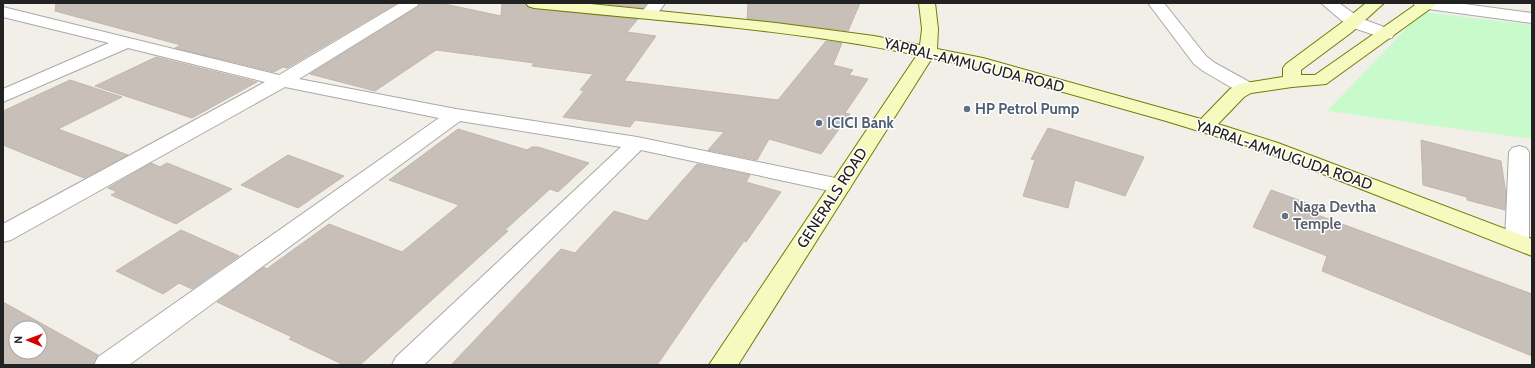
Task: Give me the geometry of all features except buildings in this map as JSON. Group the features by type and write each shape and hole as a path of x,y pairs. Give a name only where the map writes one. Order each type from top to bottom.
{"street":[{"path":"3,234 282,81 411,3"},
{"name":"YAPRAL-AMMUGUDA ROAD","path":"534,3 653,9 874,41 977,62 1205,126 1271,147 1524,244"},
{"name":"GENERALS ROAD","path":"723,365 928,51 930,29 927,3"},
{"path":"1156,3 1200,60 1220,74 1246,88"},
{"path":"1329,3 1354,22 1386,34"},
{"path":"1292,81 1292,68 1354,22 1376,3"},
{"path":"1205,126 1237,93 1246,88 1292,81 1319,80 1386,34 1425,4 1532,18"},
{"path":"3,12 282,81 456,115 637,143 840,186"},
{"path":"3,96 126,42"},
{"path":"108,365 456,115"},
{"path":"406,365 637,143"},
{"path":"1519,152 1524,244"}],"green space":[{"path":"1422,12 1532,25 1532,139 1327,111"}],"place":[{"name":"HP Petrol Pump","path":"967,109"},
{"name":"ICICI Bank","path":"819,123"},
{"name":"Naga Devtha Temple","path":"1285,216"}]}
